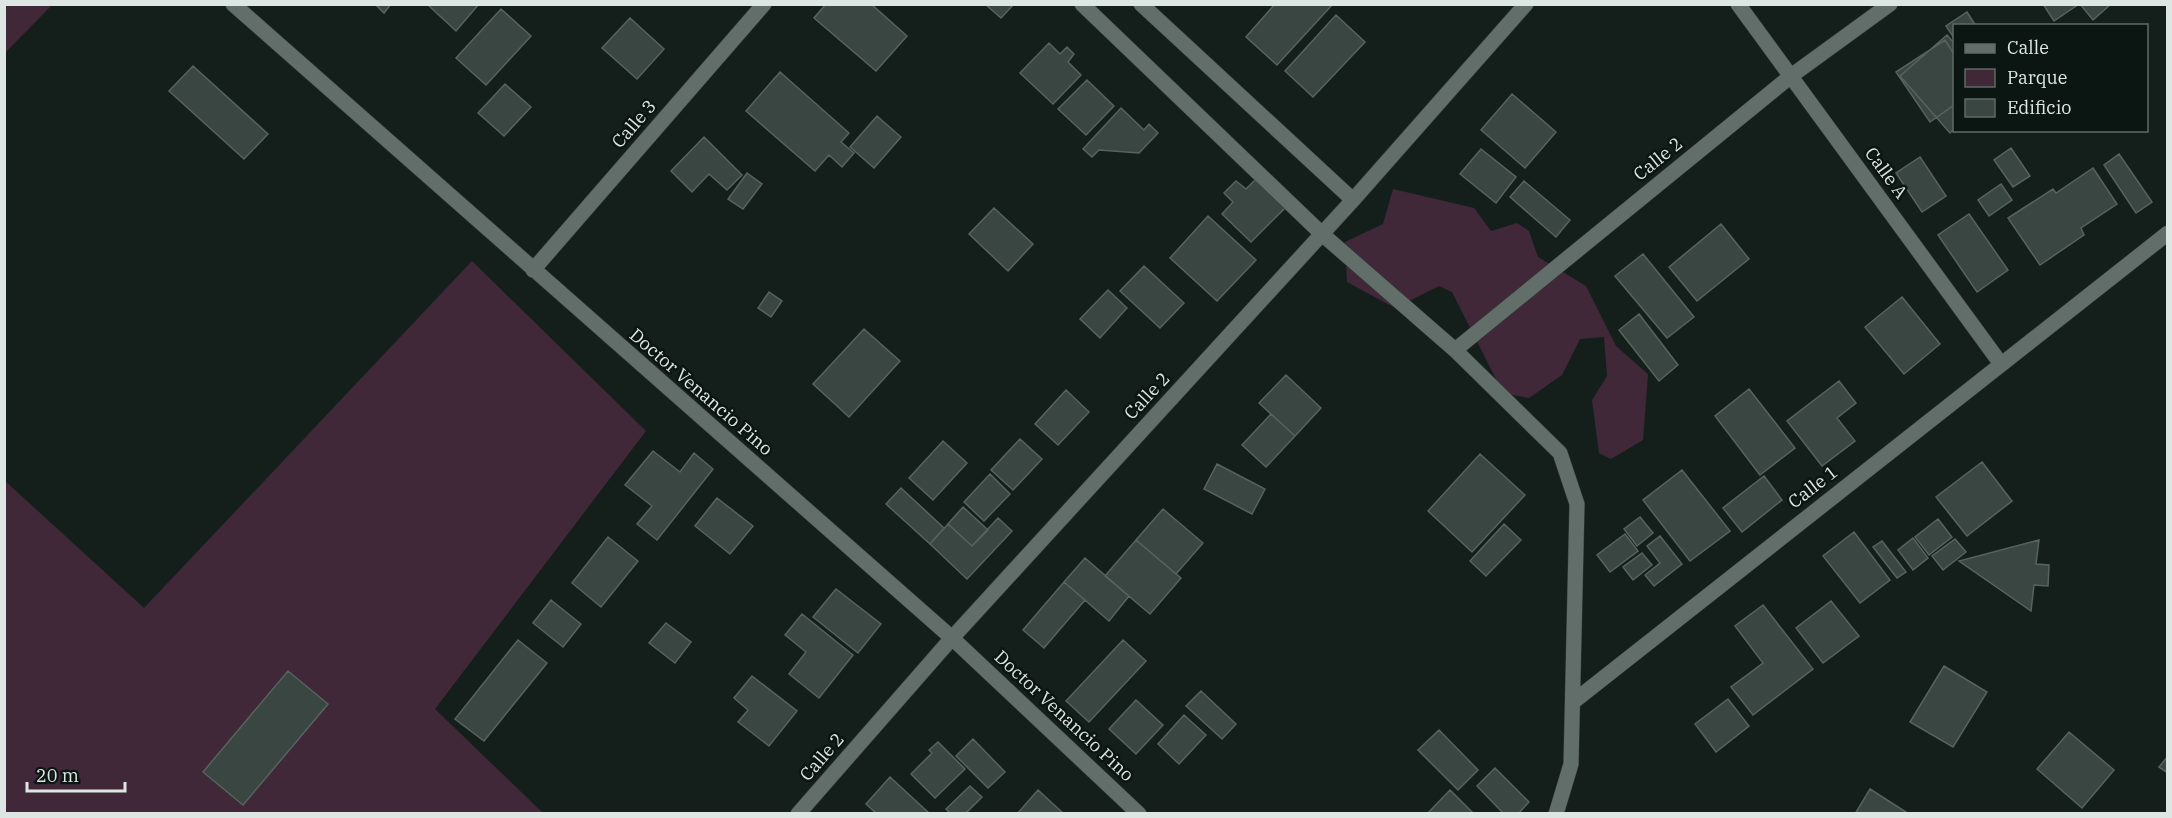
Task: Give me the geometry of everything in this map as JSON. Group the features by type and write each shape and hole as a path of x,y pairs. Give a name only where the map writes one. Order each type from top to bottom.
{"street":[{"name":"Doctor Venancio Pino","path":"233,4 952,638 1139,813"},
{"name":"Calle 3","path":"533,270 764,4"},
{"path":"1082,4 1322,234 1455,350 1560,453 1578,504 1571,764 1556,813"},
{"path":"1141,4 1353,200"},
{"name":"Calle 2","path":"798,813 952,638 1353,200 1526,4"},
{"name":"Calle A","path":"1738,4 2001,364"},
{"name":"Calle 2","path":"1455,350 1791,76 1890,4"},
{"name":"Calle 1","path":"1573,702 2168,232"}],"green space":[{"path":"4,5 52,5 5,53"},
{"path":"1393,189 1474,208 1491,231 1517,223 1529,231 1538,257 1586,286 1616,346 1648,374 1643,440 1611,459 1599,453 1592,400 1607,376 1604,337 1580,339 1562,375 1529,398 1503,393 1452,292 1439,286 1395,308 1347,282 1345,242 1383,224"},
{"path":"472,261 646,431 435,709 543,813 5,813 4,480 144,608"}],"building":[{"path":"375,4 391,4 384,13"},
{"path":"427,4 479,4 456,31"},
{"path":"826,4 871,4 907,36 876,71 814,18"},
{"path":"985,4 1014,4 1001,18"},
{"path":"1275,4 1333,4 1277,65 1246,37"},
{"path":"2043,4 2079,4 2054,21"},
{"path":"2080,4 2111,4 2093,20"},
{"path":"501,9 531,36 486,85 456,58"},
{"path":"1967,12 1975,24 1953,24 1953,36 1946,26"},
{"path":"1336,15 1365,42 1313,97 1285,71"},
{"path":"630,18 664,49 637,79 602,48"},
{"path":"1947,35 1953,42 1953,130 1950,133 1900,76"},
{"path":"1945,40 1953,52 1953,106 1930,122 1896,72"},
{"path":"1049,43 1060,54 1067,47 1074,54 1068,62 1081,75 1053,104 1020,73"},
{"path":"193,66 268,134 244,159 169,91"},
{"path":"780,72 849,133 841,142 854,153 842,167 829,155 815,171 746,111"},
{"path":"1087,80 1114,106 1086,135 1058,109"},
{"path":"505,84 531,107 504,136 478,113"},
{"path":"1512,94 1556,132 1525,168 1481,130"},
{"path":"1121,108 1144,130 1149,124 1158,133 1139,153 1099,150 1092,157 1083,149"},
{"path":"877,116 901,137 874,168 850,147"},
{"path":"704,137 742,175 727,190 709,174 692,192 671,171"},
{"path":"2011,148 2030,176 2013,187 1994,160"},
{"path":"1481,149 1516,177 1496,203 1460,174"},
{"path":"2119,154 2152,202 2136,213 2104,165"},
{"path":"1920,157 1946,196 1922,212 1896,173"},
{"path":"2093,168 2117,204 2081,228 2084,235 2040,265 2008,218 2053,189 2056,193"},
{"path":"747,173 762,184 743,209 728,199"},
{"path":"1255,180 1285,208 1251,242 1222,214 1233,202 1224,193 1236,181 1246,189"},
{"path":"1524,181 1570,220 1556,237 1510,197"},
{"path":"2001,184 2012,200 1989,216 1978,200"},
{"path":"994,208 1033,244 1008,271 969,234"},
{"path":"1969,214 2008,270 1977,292 1938,235"},
{"path":"1208,216 1256,260 1217,301 1170,258"},
{"path":"1721,224 1749,259 1697,301 1669,267"},
{"path":"1643,254 1694,317 1667,338 1615,276"},
{"path":"1144,266 1184,303 1160,328 1120,291"},
{"path":"1108,290 1127,308 1100,338 1080,319"},
{"path":"769,292 782,301 771,317 758,308"},
{"path":"1902,297 1940,344 1904,374 1865,327"},
{"path":"1639,314 1678,365 1659,381 1619,330"},
{"path":"864,329 900,361 849,417 813,384"},
{"path":"1286,375 1321,408 1295,436 1259,403"},
{"path":"1839,381 1856,403 1837,418 1855,441 1822,466 1787,421"},
{"path":"1749,389 1795,448 1760,475 1715,416"},
{"path":"1066,390 1089,412 1058,445 1035,424"},
{"path":"1271,414 1295,436 1266,467 1242,445"},
{"path":"1020,439 1042,459 1013,490 991,470"},
{"path":"943,441 967,463 933,500 909,478"},
{"path":"653,451 680,472 694,453 713,469 657,540 637,524 652,506 625,485"},
{"path":"1480,454 1525,495 1472,552 1428,511"},
{"path":"1982,462 2012,501 1967,536 1936,497"},
{"path":"1217,464 1265,489 1252,514 1204,489"},
{"path":"1682,470 1730,531 1690,561 1643,500"},
{"path":"990,474 1010,494 984,521 964,502"},
{"path":"1764,476 1782,500 1742,532 1723,508"},
{"path":"901,488 944,528 930,544 886,504"},
{"path":"717,498 753,526 730,554 695,526"},
{"path":"963,507 988,530 972,546 948,524"},
{"path":"1163,509 1203,543 1176,574 1136,540"},
{"path":"1640,517 1653,533 1637,546 1624,529"},
{"path":"998,518 1012,531 967,579 930,544 948,524 972,546"},
{"path":"1938,519 1952,537 1929,555 1915,537"},
{"path":"1504,524 1521,540 1486,576 1470,561"},
{"path":"1854,532 1890,580 1860,603 1823,556"},
{"path":"1625,534 1638,551 1610,572 1597,555"},
{"path":"1660,536 1682,564 1654,586 1645,575 1660,563 1647,546"},
{"path":"608,537 638,561 601,607 572,583"},
{"path":"1913,538 1928,558 1913,570 1898,550"},
{"path":"1955,539 1966,552 1943,570 1932,556"},
{"path":"1136,540 1181,578 1150,614 1105,576"},
{"path":"2039,540 2036,564 2049,565 2048,586 2034,585 2031,611 1959,561"},
{"path":"1882,541 1906,572 1897,578 1873,547"},
{"path":"1642,553 1652,565 1633,580 1623,567"},
{"path":"1085,558 1129,596 1109,621 1064,582"},
{"path":"1064,582 1085,600 1044,648 1023,630"},
{"path":"836,589 881,624 858,653 813,617"},
{"path":"551,600 581,624 563,647 533,623"},
{"path":"1831,601 1859,636 1823,663 1796,628"},
{"path":"1763,605 1813,669 1753,715 1731,687 1763,663 1735,626"},
{"path":"802,614 853,655 819,698 789,674 806,652 785,635"},
{"path":"666,623 691,642 675,663 649,643"},
{"path":"518,640 547,663 484,741 455,719"},
{"path":"1123,640 1146,661 1089,722 1066,701"},
{"path":"1944,666 1987,692 1953,747 1910,722"},
{"path":"288,671 328,704 243,805 203,772"},
{"path":"752,676 797,711 769,746 738,722 748,710 734,698"},
{"path":"1201,691 1236,724 1222,739 1186,706"},
{"path":"1728,699 1749,726 1716,752 1695,724"},
{"path":"1136,700 1163,725 1136,754 1109,729"},
{"path":"1184,715 1206,735 1179,764 1158,744"},
{"path":"1439,730 1478,770 1458,790 1418,750"},
{"path":"2069,732 2114,770 2082,808 2037,769"},
{"path":"973,739 1005,772 988,788 956,756"},
{"path":"938,742 965,769 935,798 911,774 932,753 929,750"},
{"path":"2168,756 2168,773 2159,767"},
{"path":"1495,768 1529,802 1518,814 1504,814 1477,786"},
{"path":"890,777 930,814 877,814 866,804"},
{"path":"970,786 982,797 965,814 951,814 946,809"},
{"path":"1870,789 1909,814 1855,814"},
{"path":"1038,790 1064,814 1017,814"},
{"path":"1450,790 1474,814 1427,814"}]}
